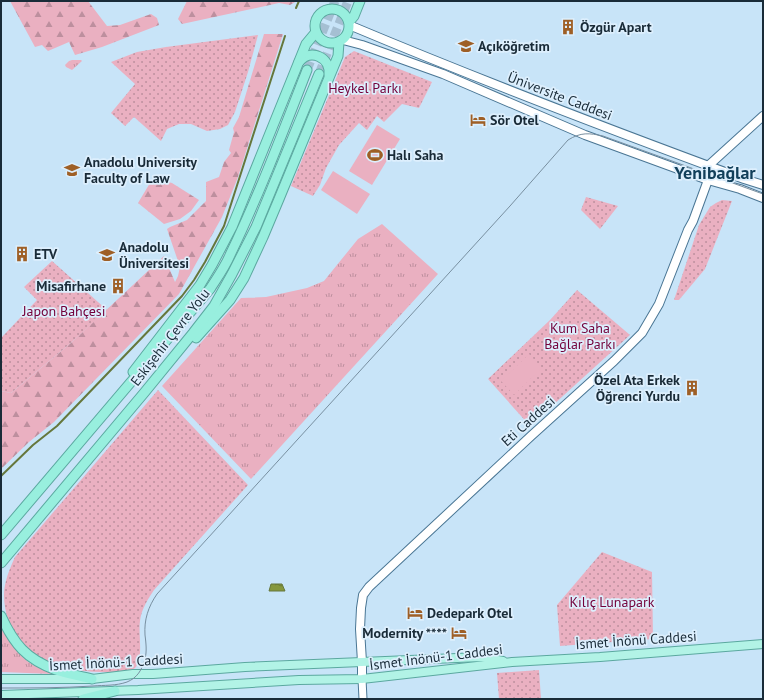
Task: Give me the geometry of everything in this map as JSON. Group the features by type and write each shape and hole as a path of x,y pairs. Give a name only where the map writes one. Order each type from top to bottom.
{"highway":[{"path":"322,12 336,9 347,18 349,31 347,36 341,41 333,44 328,43 318,37 316,32 315,21 322,12 326,1"},
{"path":"349,24 360,1"},
{"path":"70,454 200,285 212,265 232,227 306,44 316,32"},
{"path":"144,393 197,338 230,300 244,278 263,237 338,56 341,41"},
{"path":"298,65 302,59 308,56 316,55 327,63 330,70 329,77"},
{"name":"Eskişehir Çevre Yolu","path":"1,535 210,290 230,256 250,213 307,70"},
{"name":"Eskişehir Çevre Yolu","path":"1,563 144,393 214,306 256,227 319,74"},
{"path":"1,571 10,551"},
{"path":"1,616 7,630 18,645 29,656 56,670 92,678"},
{"path":"83,699 115,691"}],"main road":[{"name":"Üniversite Caddesi","path":"349,24 499,86 708,166 763,185"},
{"name":"Üniversite Caddesi","path":"341,41 362,45 443,74 585,135 708,180 740,189 763,198"},
{"path":"708,166 763,116"},
{"name":"Eti Caddesi","path":"362,679 360,629 361,608 363,595 368,587 614,361 642,333 659,304 688,230 693,221 708,180 708,166"},
{"name":"İsmet İnönü Caddesi","path":"512,662 600,657 763,644"},
{"name":"İsmet İnönü-1 Caddesi","path":"1,679 92,678 245,667 481,657 512,662"},
{"name":"İsmet İnönü-1 Caddesi","path":"1,695 115,691 298,680 362,679 512,662"}],"street":[{"path":"362,679 363,699"}],"green space":[{"path":"10,1 88,1 107,26 120,25 151,14 157,18 159,25 102,47 75,55 69,42 48,51 42,45 35,47"},
{"path":"187,1 297,1 290,5 279,3 182,24 178,19"},
{"path":"264,34 283,34 238,177 222,217 179,294 54,422 29,442 1,469 1,391 11,393 72,342 164,256 175,282 180,267 167,229 187,220 206,201 206,182 219,177 224,162 231,153 229,150 234,132 233,128 239,117"},
{"path":"258,35 235,112 228,125 220,129 207,131 191,124 179,124 167,129 161,141 134,117 125,126 111,113 135,84 111,62 137,52"},
{"name":"Heykel Parkı","path":"354,51 432,82 419,108 402,104 384,122 377,116 367,130 359,123 339,145 326,168 320,185 313,196 291,186 345,57"},
{"path":"72,60 82,61 72,70 65,65"},
{"name":"Halı Saha","path":"377,125 400,139 372,185 349,171"},
{"name":"Halı Saha","path":"333,171 370,194 357,214 321,190"},
{"path":"153,178 172,183 199,200 191,211 180,219 164,224 138,203"},
{"path":"586,197 618,206 600,229 581,210"},
{"path":"722,200 732,201 705,269 679,300 674,300 699,225 710,207"},
{"path":"382,224 438,274 251,479 162,386 241,298 266,297 307,288 324,281 358,239"},
{"name":"Japon Bahçesi","path":"52,261 107,310 72,342 11,393 1,391 1,338 37,300 24,287"},
{"name":"Kum Saha Bağlar Parkı","path":"577,290 630,335 530,426 488,379 550,320"},
{"path":"529,354 542,368 514,395 501,381"},
{"path":"158,390 248,485 149,597 141,617 140,652 138,664 135,668 124,672 93,672 64,667 46,661 27,649 17,637 8,620 4,595 9,570 15,557"},
{"name":"Kılıç Lunapark","path":"602,552 652,572 653,639 560,646 557,605"},
{"path":"1,623 10,641 23,657 33,665 53,674 1,672"},
{"path":"539,670 541,699 499,699 497,673"}],"water":[{"path":"271,584 282,584 285,591 269,591"}],"waterway":[{"path":"296,8 299,1"},
{"path":"1,476 33,445 57,426 182,296 194,280 224,226 285,36"}],"tunnel":[{"path":"307,70 335,1"},
{"path":"319,74 348,1"}],"tram line":[{"path":"1,688 58,688 114,685 127,682 136,676 139,673 146,656 145,624 147,614 157,594 510,206 568,140 585,134 603,136 763,194"}],"place":[{"name":"Özgür Apart","path":"568,27"},
{"name":"Açıköğretim","path":"466,46"},
{"name":"Sör Otel","path":"478,120"},
{"name":"Halı Saha","path":"375,155"},
{"name":"Anadolu University Faculty of Law","path":"72,170"},
{"name":"ETV","path":"22,254"},
{"name":"Anadolu Üniversitesi","path":"107,255"},
{"name":"Misafirhane","path":"118,286"},
{"name":"Özel Ata Erkek Öğrenci Yurdu","path":"692,388"},
{"name":"Dedepark Otel","path":"415,613"},
{"name":"Modernity ****","path":"459,633"}],"district":[{"name":"Yenibağlar","path":"715,173"}]}
